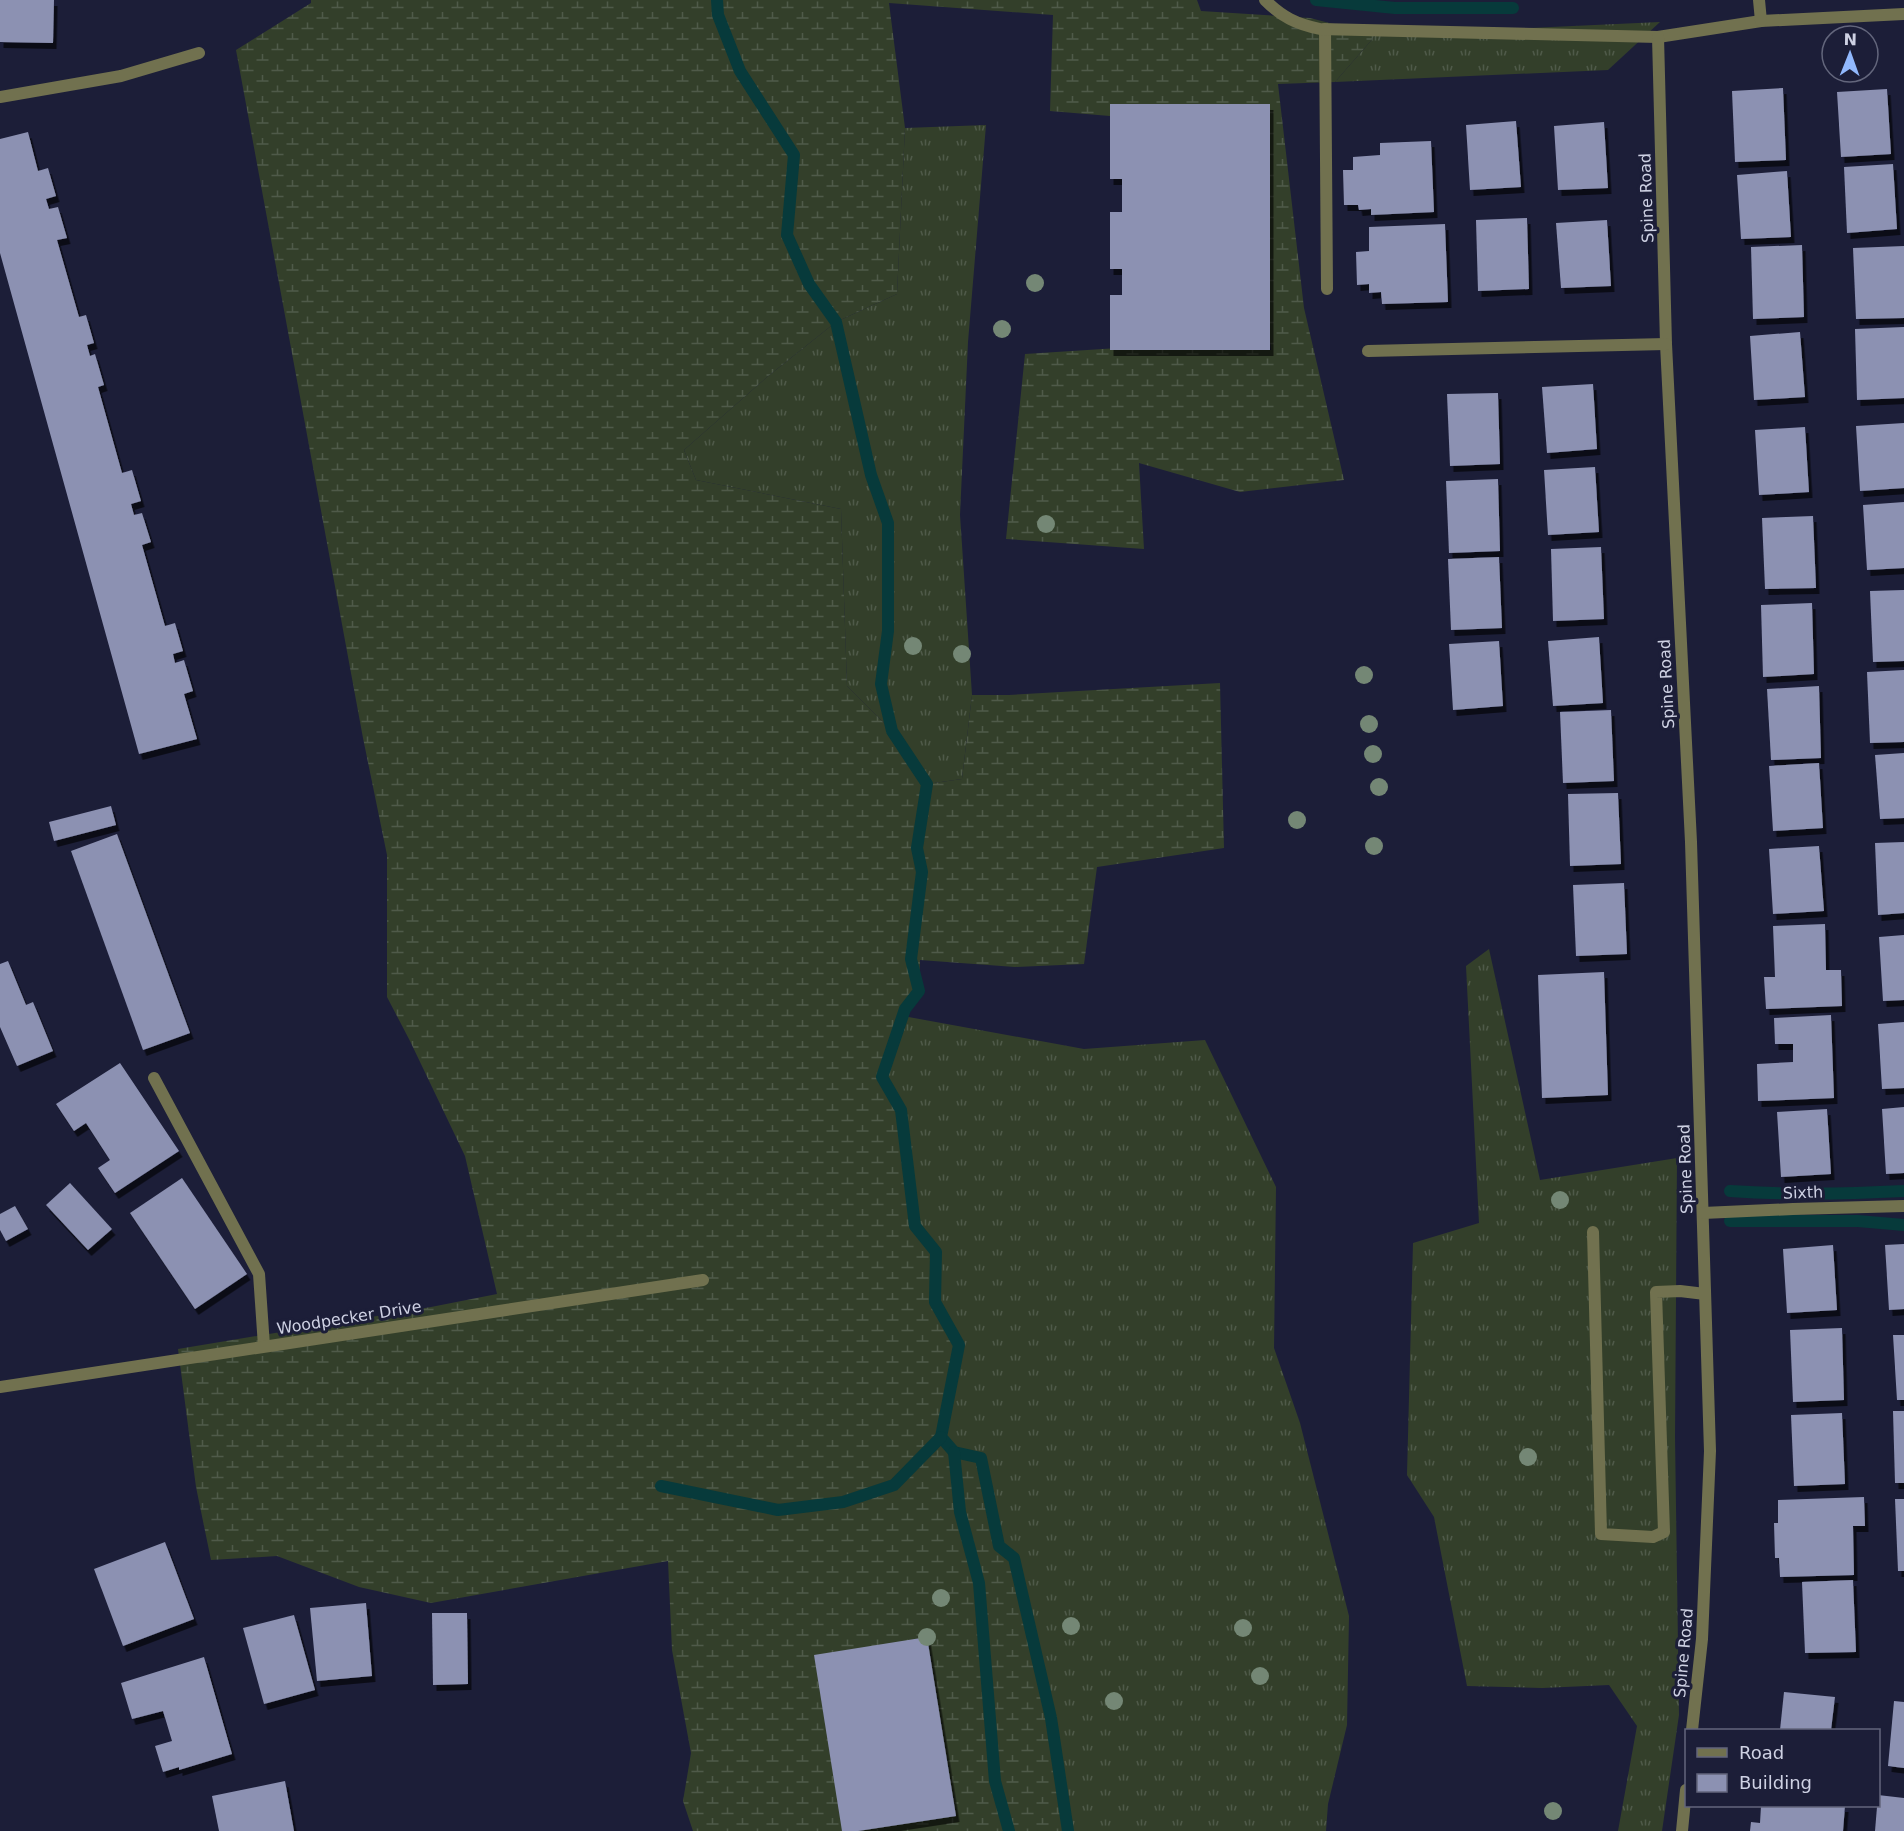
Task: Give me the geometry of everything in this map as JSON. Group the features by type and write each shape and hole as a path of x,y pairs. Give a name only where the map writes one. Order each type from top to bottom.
{"street":[{"path":"1265,0 1298,25 1325,29 1658,37 1761,21 1904,14"},
{"path":"1759,0 1761,21"},
{"path":"1325,29 1327,289"},
{"name":"Spine Road","path":"1658,37 1666,344 1691,842 1710,1451 1702,1639 1692,1729"},
{"path":"0,97 121,76 199,52"},
{"path":"1368,351 1666,344"},
{"path":"154,1078 259,1274 264,1346"},
{"name":"Sixth","path":"1703,1213 1904,1206"},
{"path":"1593,1232 1601,1534 1653,1537 1664,1532 1656,1292 1680,1291 1705,1294"},
{"name":"Woodpecker Drive","path":"0,1387 703,1280"},
{"path":"1682,1831 1685,1800"}],"green space":[{"path":"311,0 1197,0 1201,11 1310,18 1376,35 1335,82 1278,84 1304,308 1344,480 1240,492 1139,463 1144,549 1006,539 1025,354 1134,347 1271,350 1264,291 1134,118 1050,111 1053,15 889,3 905,128 897,294 836,322 767,377 684,450 696,480 841,509 847,686 892,731 927,784 962,779 972,695 1220,683 1224,848 1097,867 1084,964 1015,967 920,960 919,991 903,1016 882,1077 901,1110 915,1226 936,1252 935,1302 959,1345 941,1437 954,1452 981,1458 999,1546 1014,1558 1051,1718 1068,1831 693,1831 683,1801 691,1753 672,1650 668,1561 431,1603 359,1587 277,1556 211,1560 196,1487 178,1349 497,1294 465,1156 387,997 387,855 363,738 236,50 311,3"},
{"path":"1660,22 1608,70 1335,82 1376,35"},
{"path":"986,125 968,342 960,515 972,695 962,779 927,784 892,731 847,686 841,509 696,480 684,450 767,377 836,322 897,294 905,128"},
{"path":"1489,949 1540,1180 1677,1158 1675,1437 1679,1715 1662,1831 1618,1831 1637,1726 1609,1685 1542,1688 1467,1686 1434,1517 1407,1475 1413,1243 1479,1223 1466,966"},
{"path":"903,1016 1084,1049 1205,1040 1276,1187 1274,1348 1300,1423 1349,1616 1347,1725 1328,1804 1326,1831 1068,1831 1051,1718 999,1546 981,1458 954,1452 941,1437 959,1345 935,1302 936,1252 915,1226 901,1110 882,1077"}],"building":[{"path":"0,0 54,0 53,43 0,42"},
{"path":"1783,88 1786,160 1735,162 1732,91"},
{"path":"1887,89 1891,154 1841,157 1837,92"},
{"path":"1110,104 1270,104 1270,350 1110,350 1110,295 1122,295 1122,269 1110,269 1110,212 1122,212 1122,179 1110,179"},
{"path":"1516,121 1521,187 1470,190 1466,125"},
{"path":"1604,122 1608,188 1558,190 1554,126"},
{"path":"28,132 38,171 48,168 56,196 46,199 49,209 58,207 67,238 57,240 79,317 86,315 94,343 87,345 90,356 95,354 104,385 98,387 122,473 132,470 141,501 131,504 134,515 142,513 151,542 142,545 165,626 175,623 183,651 173,654 175,663 184,660 193,691 184,694 197,739 139,754 0,253 0,139"},
{"path":"1431,141 1434,212 1371,215 1371,209 1359,210 1358,205 1344,205 1343,170 1353,170 1353,157 1380,155 1380,143"},
{"path":"1893,164 1897,229 1847,233 1844,167"},
{"path":"1787,171 1791,237 1741,239 1737,175"},
{"path":"1527,218 1529,289 1478,291 1476,220"},
{"path":"1607,220 1611,286 1561,288 1556,223"},
{"path":"1445,224 1448,302 1382,304 1381,292 1369,293 1369,284 1357,285 1356,252 1369,251 1369,227"},
{"path":"1802,245 1804,317 1753,319 1751,247"},
{"path":"1904,246 1904,318 1856,319 1853,248"},
{"path":"1904,327 1904,398 1857,400 1855,329"},
{"path":"1800,332 1805,397 1754,400 1750,336"},
{"path":"1593,384 1597,449 1547,453 1542,387"},
{"path":"1498,393 1500,464 1450,466 1447,394"},
{"path":"1904,423 1904,488 1860,491 1856,426"},
{"path":"1805,427 1809,492 1759,495 1755,430"},
{"path":"1595,467 1599,532 1548,535 1544,470"},
{"path":"1498,479 1500,551 1449,553 1446,481"},
{"path":"1904,502 1904,568 1867,570 1863,505"},
{"path":"1813,516 1816,588 1765,589 1762,518"},
{"path":"1601,547 1604,619 1553,621 1551,549"},
{"path":"1499,557 1502,628 1451,630 1448,559"},
{"path":"1904,590 1904,661 1873,662 1870,591"},
{"path":"1812,603 1814,674 1763,677 1761,605"},
{"path":"1599,637 1603,703 1553,706 1548,641"},
{"path":"1499,641 1503,706 1453,710 1449,644"},
{"path":"1904,670 1904,742 1870,743 1867,672"},
{"path":"1819,686 1821,758 1771,760 1767,689"},
{"path":"1611,710 1614,781 1563,783 1560,712"},
{"path":"1904,753 1904,818 1880,819 1875,755"},
{"path":"1819,763 1823,828 1773,831 1769,766"},
{"path":"1618,793 1621,864 1570,866 1568,794"},
{"path":"111,806 116,825 54,841 49,822"},
{"path":"117,834 190,1033 143,1050 71,851"},
{"path":"1904,842 1904,913 1878,915 1875,843"},
{"path":"1819,846 1824,911 1773,914 1769,849"},
{"path":"1624,883 1627,954 1576,956 1573,885"},
{"path":"1825,924 1826,970 1841,970 1842,1006 1766,1009 1764,977 1775,977 1773,926"},
{"path":"1904,935 1904,1000 1883,1001 1879,937"},
{"path":"8,961 26,1005 33,1002 53,1051 17,1066 0,1027 0,964"},
{"path":"1604,972 1608,1095 1542,1098 1538,975"},
{"path":"1831,1015 1834,1098 1758,1101 1757,1064 1793,1062 1793,1044 1775,1044 1774,1018"},
{"path":"1904,1022 1904,1088 1882,1089 1878,1024"},
{"path":"120,1063 179,1151 115,1193 98,1168 110,1160 86,1123 74,1131 56,1104"},
{"path":"1904,1107 1904,1173 1886,1174 1882,1109"},
{"path":"1827,1109 1831,1174 1781,1177 1777,1112"},
{"path":"182,1178 247,1274 195,1309 130,1213"},
{"path":"70,1183 112,1229 88,1250 46,1205"},
{"path":"15,1206 28,1229 6,1241 0,1230 0,1214"},
{"path":"1904,1244 1904,1309 1889,1310 1885,1245"},
{"path":"1833,1245 1837,1310 1787,1313 1783,1249"},
{"path":"1842,1328 1844,1400 1793,1402 1790,1330"},
{"path":"1893,1335 1904,1335 1904,1400 1897,1400"},
{"path":"1893,1411 1904,1411 1904,1483 1895,1483"},
{"path":"1842,1413 1845,1484 1794,1486 1791,1415"},
{"path":"1864,1497 1865,1526 1853,1526 1854,1575 1780,1577 1779,1558 1775,1558 1774,1523 1778,1523 1778,1500"},
{"path":"1895,1499 1904,1499 1904,1571 1898,1571"},
{"path":"165,1542 194,1619 123,1646 94,1569"},
{"path":"1853,1580 1856,1652 1805,1653 1802,1582"},
{"path":"366,1603 372,1676 317,1681 310,1608"},
{"path":"432,1613 467,1613 468,1684 433,1685"},
{"path":"294,1615 315,1690 264,1704 243,1628"},
{"path":"927,1637 956,1816 858,1831 842,1831 814,1655"},
{"path":"204,1657 232,1754 179,1770 179,1767 163,1772 155,1746 172,1741 163,1711 132,1719 121,1683"},
{"path":"1784,1692 1835,1697 1831,1729 1780,1729"},
{"path":"1894,1701 1904,1702 1904,1768 1888,1766"},
{"path":"285,1781 294,1831 219,1831 212,1796"},
{"path":"1880,1795 1904,1798 1904,1831 1875,1831"},
{"path":"1761,1807 1845,1807 1843,1831 1750,1831 1751,1822 1760,1823"}],"waterway":[{"path":"717,0 718,15 740,71 794,155 787,235 809,284 836,322 871,475 888,523 888,631 881,684 892,731 927,784 917,848 922,872 911,959 919,991 905,1009 882,1077 901,1110 915,1226 936,1252 935,1302 959,1345 941,1437 954,1452 981,1458 999,1546 1014,1558 1051,1718 1068,1831"},
{"path":"1316,0 1395,8 1513,8"},
{"path":"1730,1191 1817,1194 1904,1191"},
{"path":"1730,1221 1858,1221 1904,1225"},
{"path":"661,1486 778,1510 843,1502 894,1485 941,1437"},
{"path":"954,1452 960,1512 979,1583 995,1781 1009,1831"}]}
